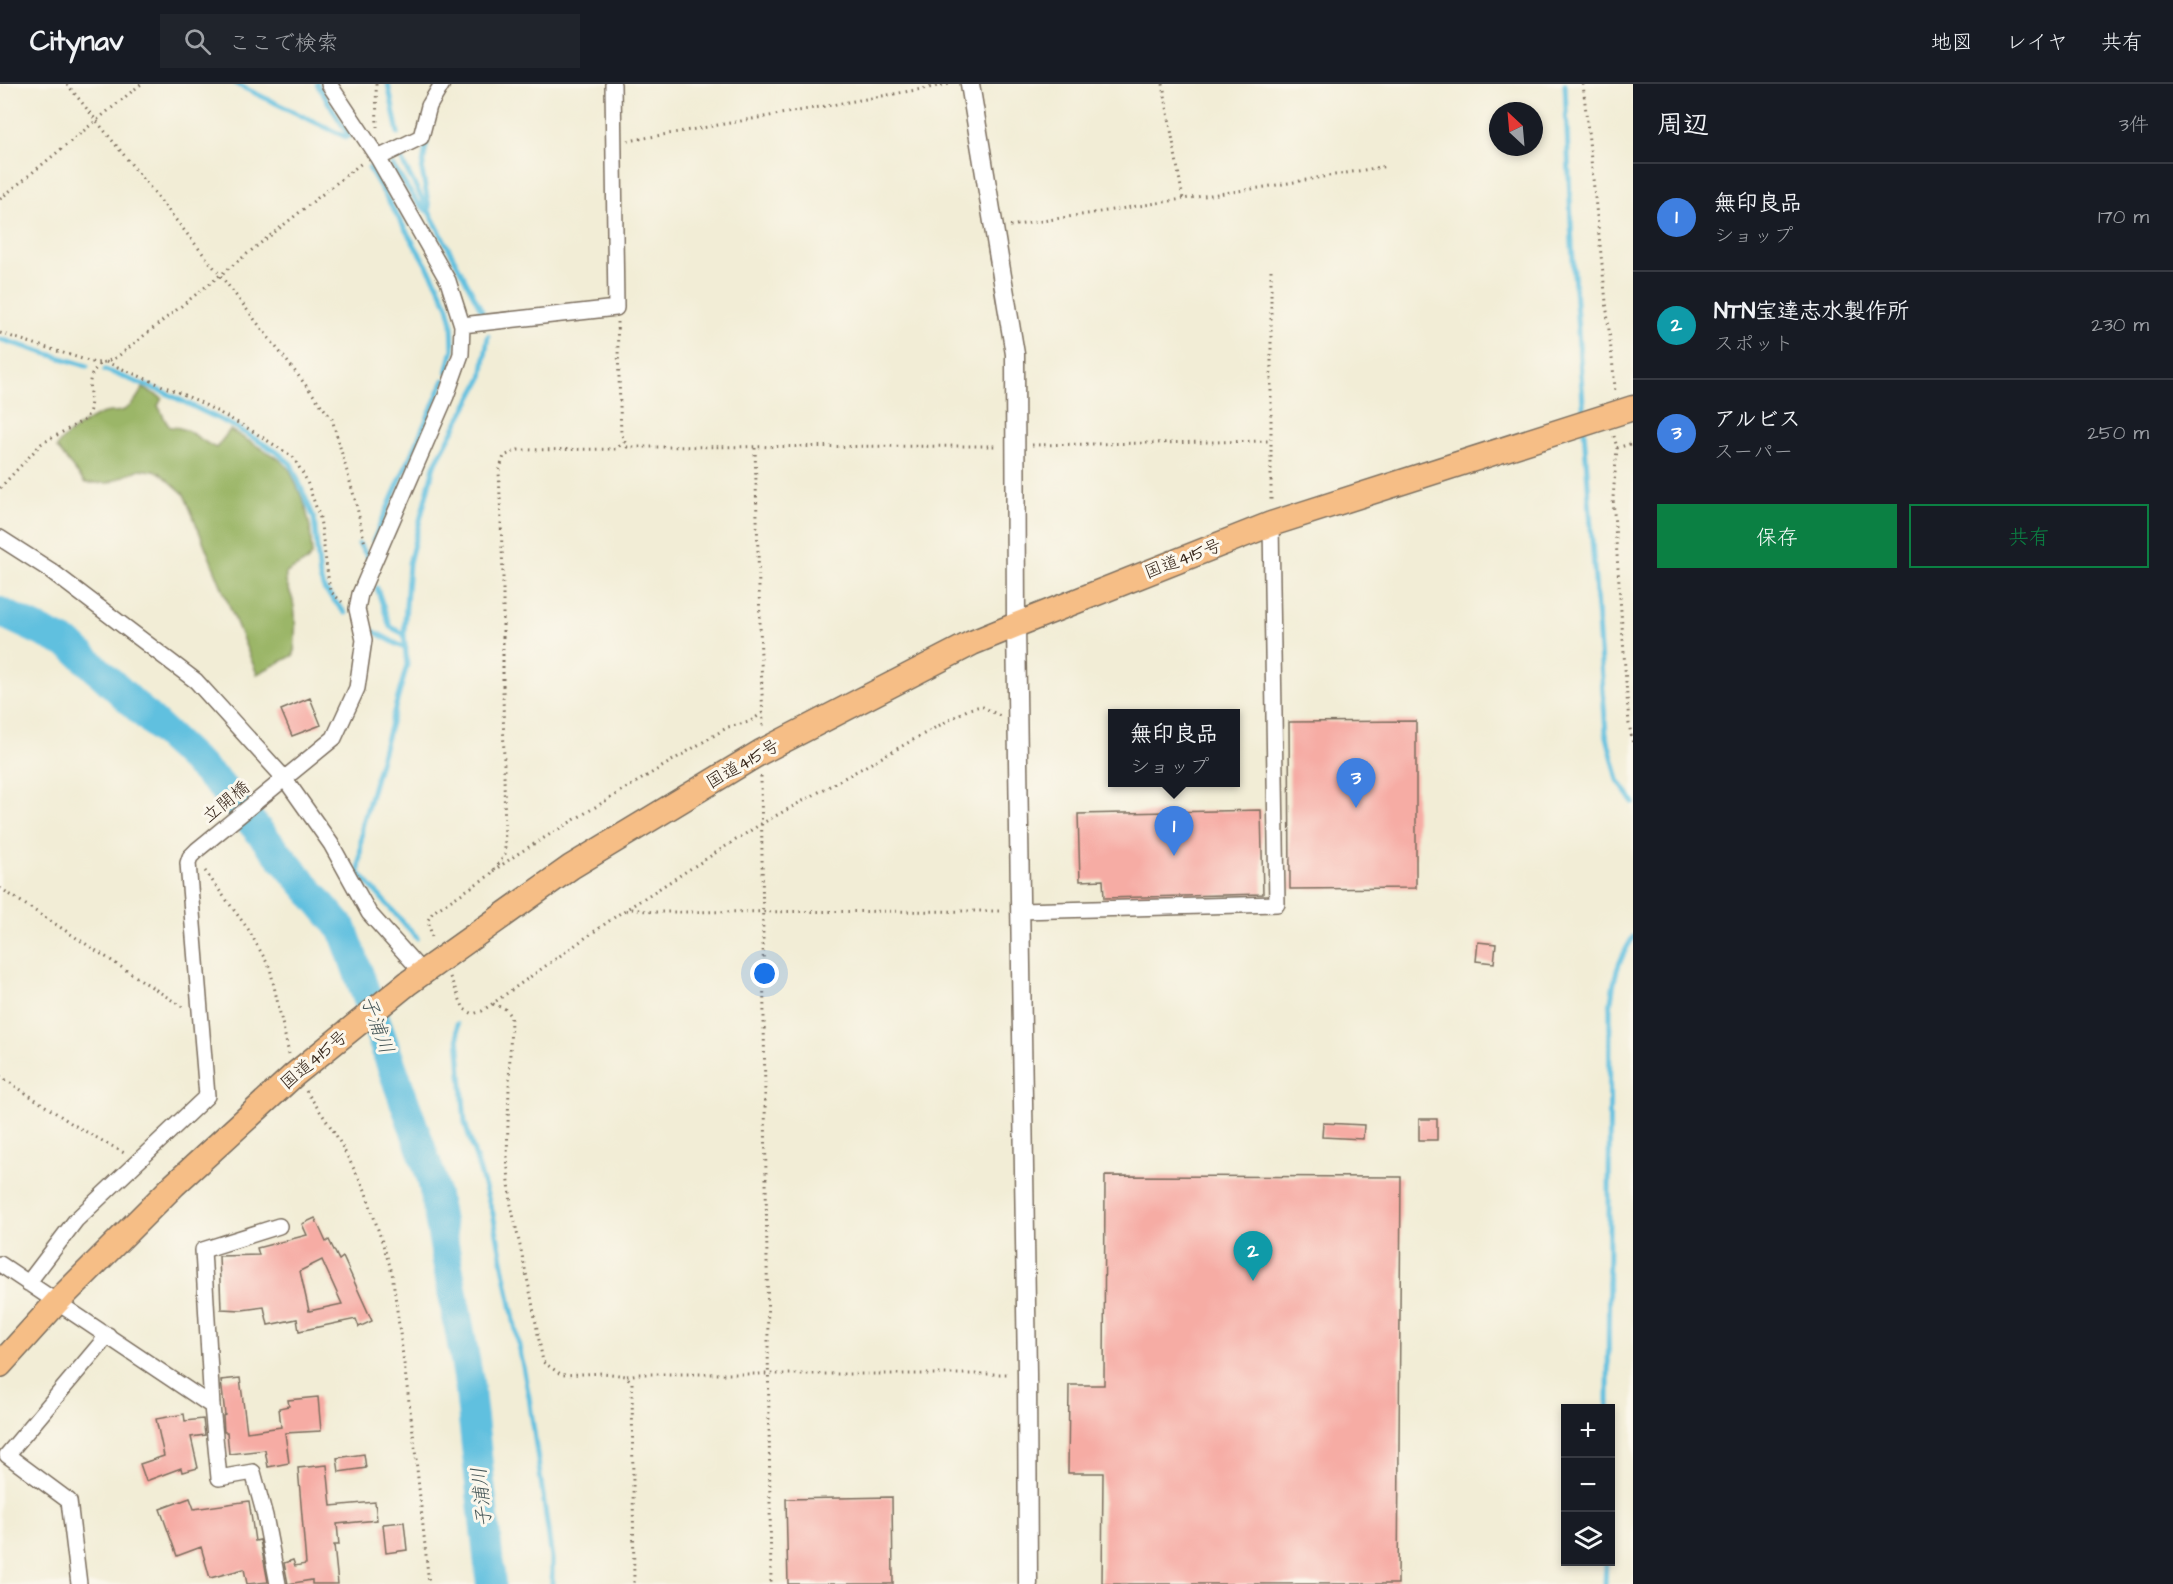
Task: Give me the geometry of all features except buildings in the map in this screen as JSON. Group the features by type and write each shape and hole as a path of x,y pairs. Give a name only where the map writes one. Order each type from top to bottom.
{"highway":[{"name":"国道415号","path":"0,1365 57,1302 174,1185 299,1071 415,978 571,867 761,752 972,643 1271,524 1633,408"}],"street":[{"path":"329,84 377,156 448,281 462,325 461,354 446,396 378,550 360,594 357,609"},
{"path":"377,156 421,137 429,106 442,84"},
{"path":"462,325 616,308 613,84"},
{"path":"970,84 1015,354 1016,625 1028,1584"},
{"path":"1020,911 1277,904 1271,524"},
{"path":"0,538 50,570 196,681 282,782 331,844 369,913 415,978"},
{"name":"立開橋","path":"190,869 188,863 190,857 197,850 334,738 357,688 364,640 357,609"},
{"path":"28,1283 76,1220 207,1096 190,869"},
{"path":"278,1584 265,1516 253,1472 219,1478 212,1406 203,1250 279,1226"},
{"path":"0,1264 212,1406"},
{"path":"80,1584 69,1501 7,1455 108,1335"}],"path":[{"path":"67,84 332,419 356,503 364,543 378,550"},
{"path":"0,199 141,84"},
{"path":"376,84 377,128"},
{"path":"614,144 950,84"},
{"path":"1162,84 1183,199"},
{"path":"1584,84 1615,387 1607,416"},
{"path":"0,333 95,363 117,357 220,275 377,156"},
{"path":"995,229 1387,166"},
{"path":"1271,270 1271,524"},
{"path":"616,308 621,434 627,447 1016,446 1271,441"},
{"path":"0,488 41,444 84,420 91,408 89,387 92,372 104,362"},
{"path":"104,362 196,400 251,430 293,457 306,479 320,518 330,591 348,607 357,609"},
{"path":"503,674 499,471 504,456 518,450 616,449 624,442"},
{"path":"1633,443 1617,448 1613,498 1629,724 1633,744"},
{"path":"432,937 428,920 433,912 493,871 728,727 748,722 764,712 755,448"},
{"path":"493,871 505,855 503,618"},
{"path":"448,973 464,1009 473,1014 482,1011 619,914 761,824 969,709 981,706 999,717 1018,717"},
{"path":"761,752 771,1584"},
{"path":"190,869 201,867 210,876 248,929 270,968 279,1000 288,1052 365,1190 392,1272 414,1440 429,1584"},
{"path":"0,888 200,1019"},
{"path":"619,914 632,909 653,912 1020,911"},
{"path":"493,1004 505,1010 511,1017 507,1158 511,1205 543,1362 561,1375 603,1373 626,1376 638,1374 1027,1374"},
{"path":"0,1076 74,1125 138,1161"},
{"path":"626,1376 632,1383 634,1584"}],"green space":[{"path":"143,388 162,398 158,406 170,427 188,431 216,448 230,430 279,459 290,470 305,505 310,527 312,555 307,561 286,573 295,614 294,655 257,674 184,494 159,472 140,469 108,483 85,483 57,448 69,434 90,420 104,413 127,408 135,401"}],"waterway":[{"path":"236,84 346,137"},
{"path":"317,84 349,136"},
{"path":"388,84 398,133"},
{"path":"1565,84 1572,245 1584,417"},
{"path":"427,139 422,171 429,207"},
{"path":"401,159 482,311"},
{"path":"392,165 417,202 427,211"},
{"path":"369,168 437,283 448,307 452,323 453,349 447,372"},
{"path":"417,938 359,873 362,827 407,665 404,634 409,563 434,466 482,378 488,336"},
{"path":"0,339 87,366"},
{"path":"105,370 168,394 235,427 277,452 291,464 314,518 320,578 324,589 345,613"},
{"path":"373,541 444,380"},
{"path":"1584,430 1606,733 1618,780 1633,802"},
{"path":"359,544 368,557"},
{"path":"377,588 390,627 404,634"},
{"name":"子浦川","path":"0,612 72,646 218,783 343,930 432,1179 469,1382 491,1584"},
{"path":"373,631 406,649"},
{"path":"1608,1404 1610,1009 1617,972 1633,937"},
{"path":"457,1024 465,1123 493,1214 529,1397 552,1559 552,1584"},
{"path":"1605,1584 1606,1566"}],"place":[{"name":"アルビス","path":"1356,808"},
{"name":"無印良品","path":"1174,856"},
{"name":"NTN宝達志水製作所","path":"1253,1281"}]}
